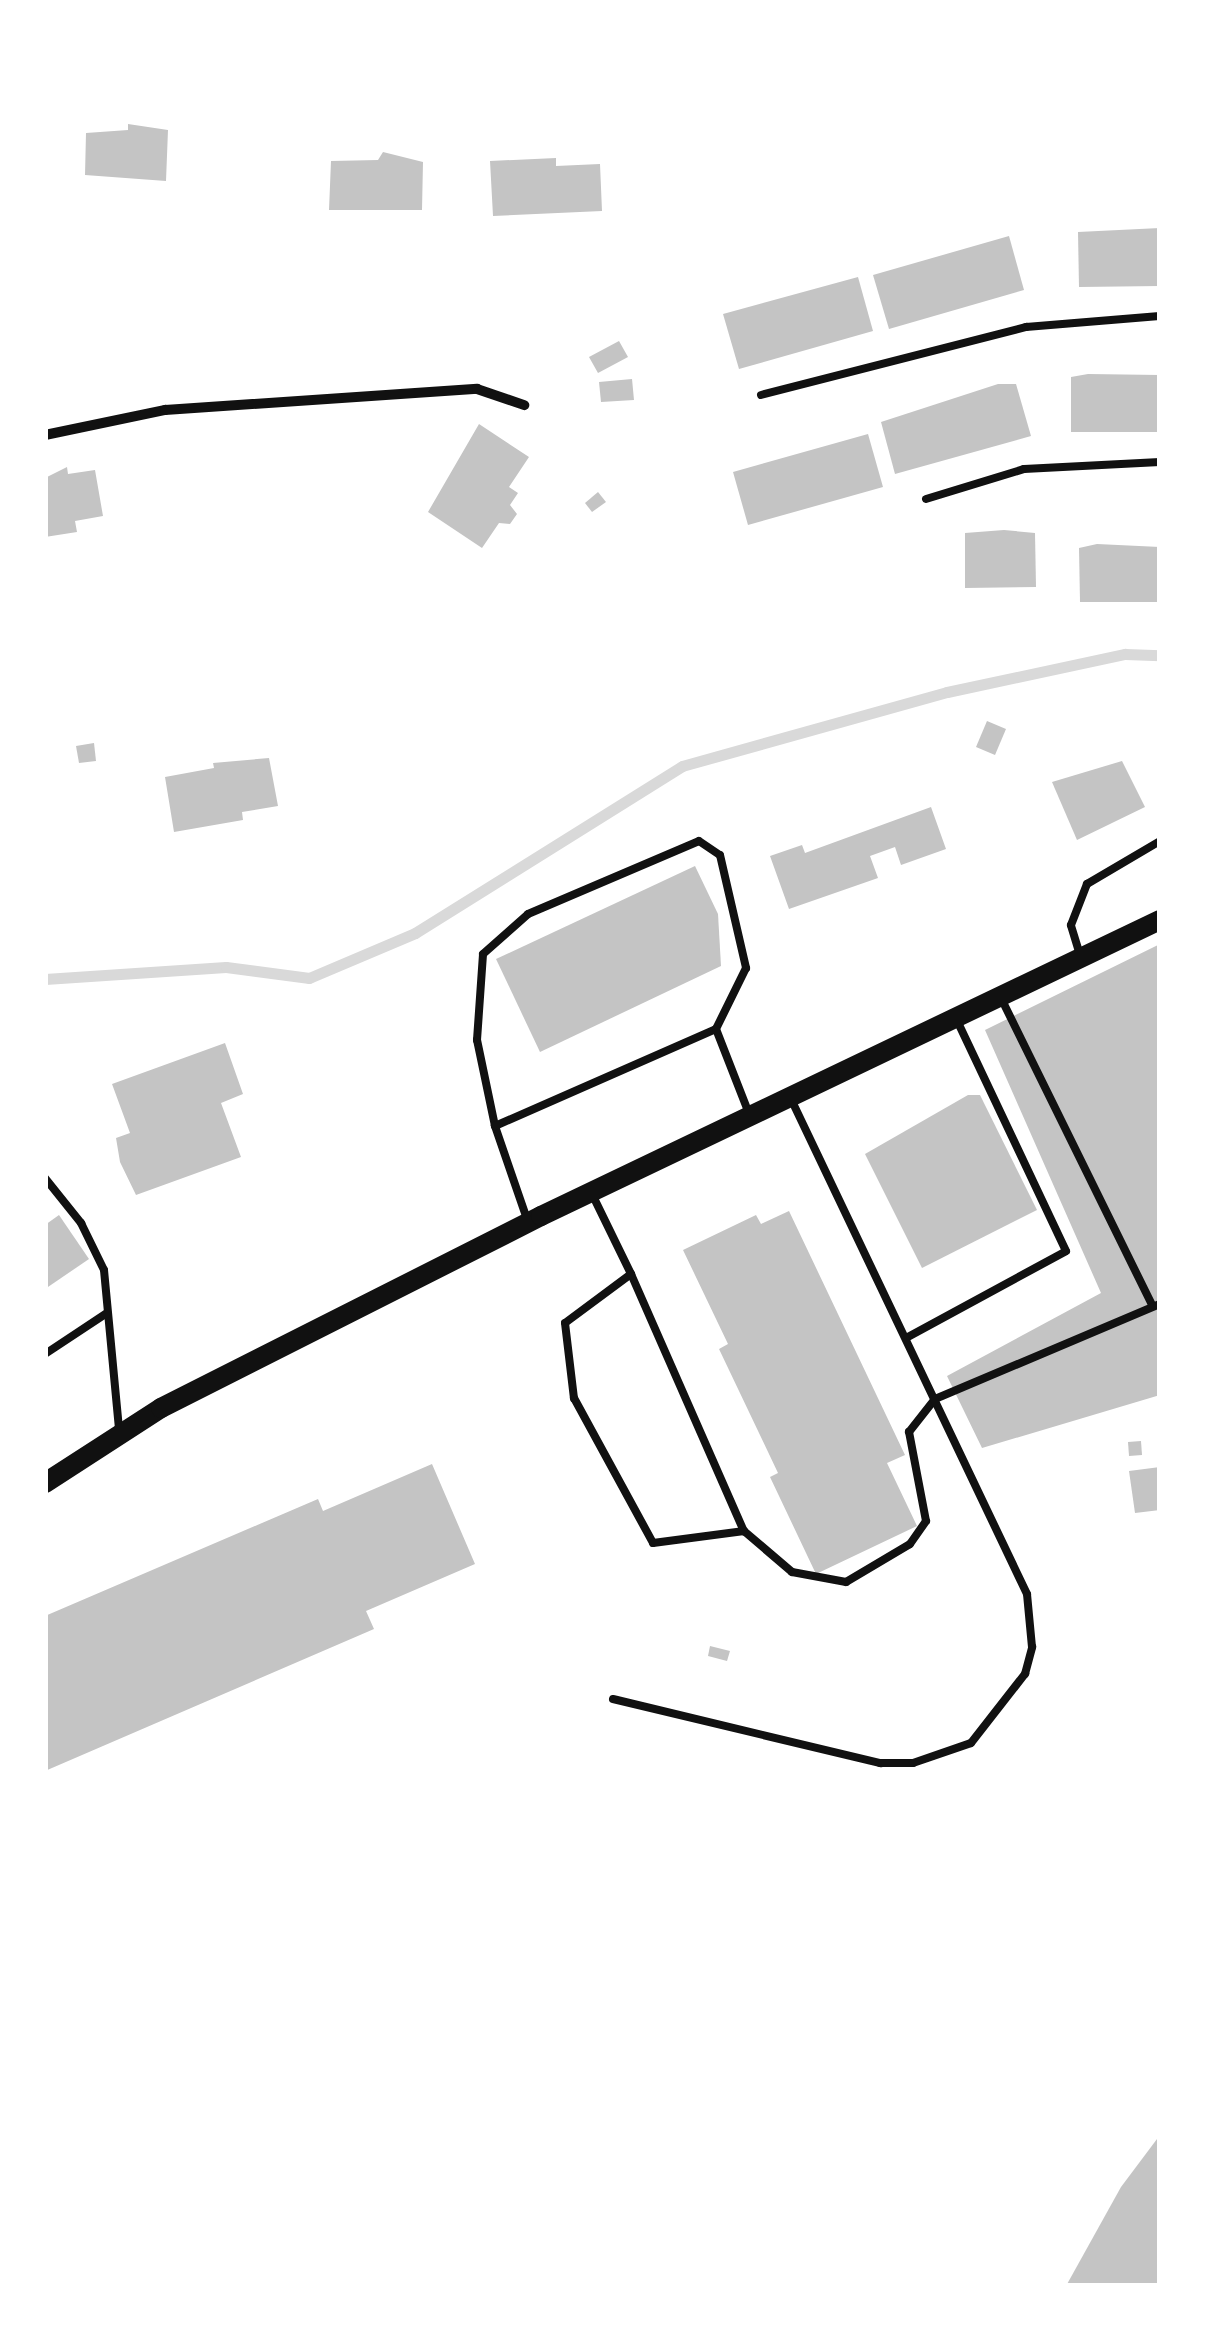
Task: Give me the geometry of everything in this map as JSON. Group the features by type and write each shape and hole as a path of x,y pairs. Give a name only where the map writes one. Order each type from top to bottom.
{"main road":[{"path":"45,1482 120,1435 528,1222 1160,920"}],"street":[{"path":"45,435 165,410 477,390 524,406"}],"lane":[{"path":"762,396 1026,327 1160,316"},
{"path":"926,499 1024,469 1160,462"},
{"path":"1080,958 1071,925 1087,884 1160,841"},
{"path":"495,1126 716,1030 746,968 720,854 699,842 528,914 483,954 477,1040 495,1126 528,1222"},
{"path":"591,1192 744,1531 792,1572 846,1582 910,1544 926,1520 909,1432 935,1399 1156,1305 1000,996"},
{"path":"906,1338 1066,1251 956,1018"},
{"path":"716,1030 750,1116"},
{"path":"613,1700 880,1763 938,1759 971,1743 1016,1692 1032,1647 1032,1622 1004,1536 790,1097"},
{"path":"45,1178 80,1224 104,1270 120,1435"},
{"path":"631,1274 565,1323 574,1398 652,1543 744,1531"},
{"path":"45,1354 107,1313"}],"building":[{"path":"128,124 168,130 166,181 85,175 86,133 128,130"},
{"path":"383,152 423,162 422,210 329,210 331,161 378,160"},
{"path":"556,158 556,166 600,164 602,211 493,216 490,161"},
{"path":"1160,228 1160,286 1079,287 1078,232"},
{"path":"1009,236 1024,290 889,329 873,275"},
{"path":"858,277 873,331 739,369 723,314"},
{"path":"619,341 628,357 598,373 589,357"},
{"path":"1160,375 1160,432 1071,432 1071,377"},
{"path":"632,379 634,400 601,402 599,382"},
{"path":"998,384 1016,384 1031,436 895,474 881,422"},
{"path":"479,424 529,457 509,487 518,493 510,505 517,514 510,524 499,523 482,548 428,512"},
{"path":"868,434 883,487 748,525 733,472"},
{"path":"67,467 68,474 95,470 103,516 75,521 77,532 45,537 45,478"},
{"path":"598,492 606,502 592,512 585,503"},
{"path":"965,533 1035,533 1036,587 965,588"},
{"path":"1097,544 1160,547 1160,602 1080,602 1079,548"},
{"path":"987,721 1006,729 995,755 976,747"},
{"path":"94,743 96,761 79,763 76,746"},
{"path":"269,758 278,806 242,812 243,820 174,832 165,777 214,768 213,763"},
{"path":"1122,761 1145,807 1077,840 1052,782"},
{"path":"931,807 946,849 901,865 895,847 870,856 878,878 789,909 770,856 802,845 805,853"},
{"path":"695,866 718,914 721,966 540,1052 496,959"},
{"path":"1160,944 1160,1395 982,1448 947,1376 1101,1293 985,1030"},
{"path":"225,1043 243,1094 221,1103 241,1157 136,1195 120,1162 116,1138 130,1133 112,1084"},
{"path":"968,1095 980,1095 1037,1210 922,1268 865,1154"},
{"path":"789,1211 905,1455 887,1463 917,1526 816,1574 770,1477 778,1473 719,1349 728,1344 683,1250 756,1215 761,1224"},
{"path":"59,1215 89,1259 45,1289 45,1225"},
{"path":"1141,1441 1142,1455 1129,1456 1128,1442"},
{"path":"432,1464 475,1564 366,1611 374,1629 45,1771 45,1616 318,1499 323,1511"},
{"path":"1160,1467 1160,1510 1135,1513 1129,1471"},
{"path":"710,1646 730,1651 727,1661 708,1656"},
{"path":"1160,2135 1160,2286 1066,2286 1121,2187"}],"waterway":[{"path":"45,979 226,967 309,978 415,933 682,766 947,692 1125,654 1160,655"}]}
